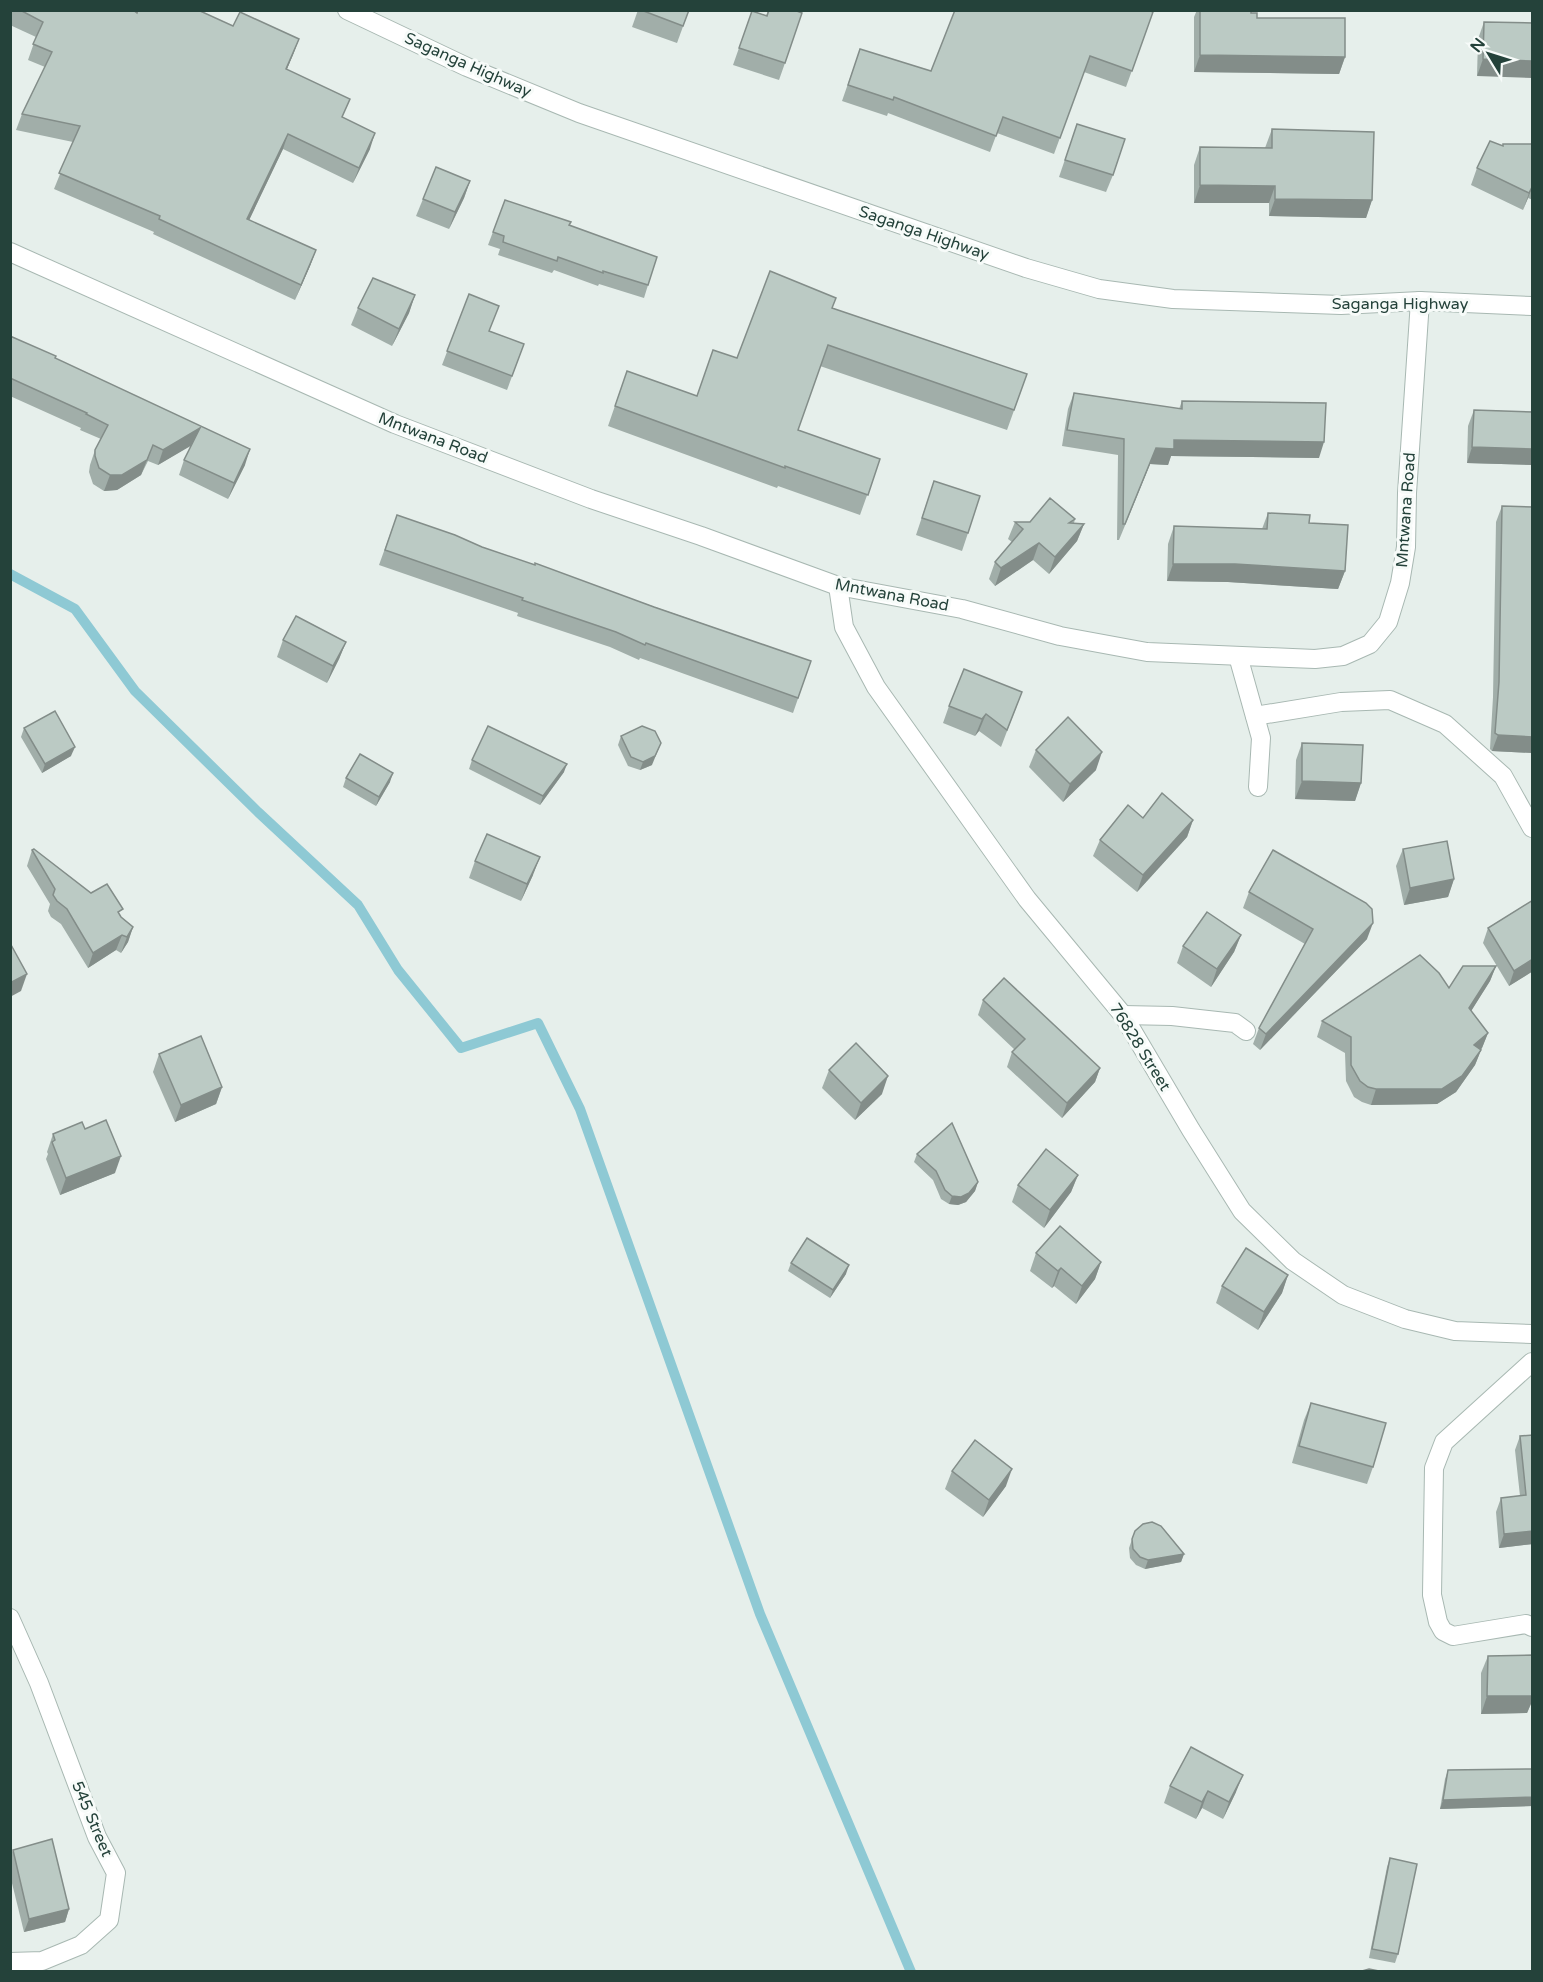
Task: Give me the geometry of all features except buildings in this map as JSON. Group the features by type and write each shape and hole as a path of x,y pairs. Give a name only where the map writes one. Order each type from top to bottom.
{"street":[{"name":"Saganga Highway","path":"347,10 466,67 579,113 1026,268 1100,289 1197,300 1341,305 1420,301 1533,306"},
{"name":"Mntwana Road","path":"10,252 395,424 591,499 838,585 963,609 1060,636 1147,652 1315,659 1343,656 1371,644 1388,622 1400,583 1406,547 1407,493 1420,301"},
{"name":"76828 Street","path":"838,585 844,627 876,687 1027,899 1123,1016 1242,1211 1293,1261 1343,1295 1405,1319 1455,1331 1533,1334"},
{"path":"1238,656 1261,738 1258,787"},
{"path":"1255,716 1341,702 1390,700 1445,724 1503,776 1533,828"},
{"path":"1123,1016 1172,1016 1235,1023 1246,1031"},
{"path":"1533,1362 1444,1442 1434,1468 1432,1595 1438,1622 1443,1631 1453,1636 1526,1624 1533,1628"},
{"name":"545 Street","path":"10,1618 39,1683 97,1837 116,1874 109,1920 81,1945 42,1961 10,1962"}],"waterway":[{"path":"10,574 75,609 135,691 258,812 358,905 398,970 461,1048 538,1023 580,1109 760,1614 911,1972"}]}
